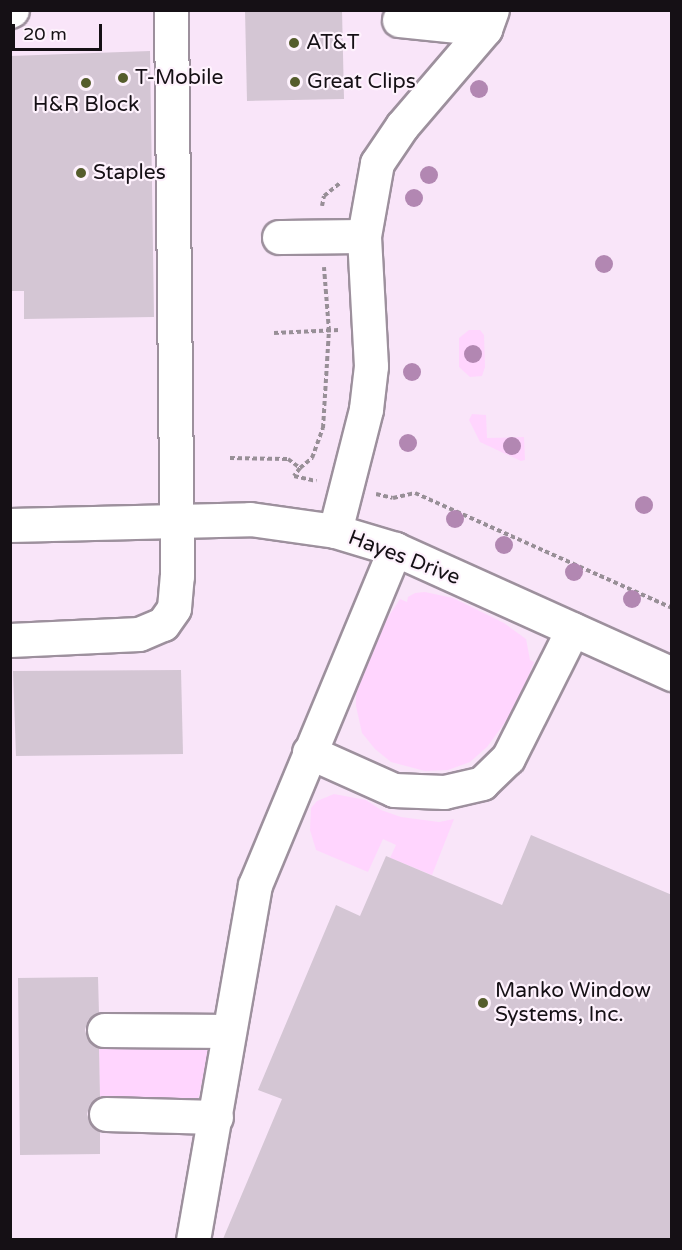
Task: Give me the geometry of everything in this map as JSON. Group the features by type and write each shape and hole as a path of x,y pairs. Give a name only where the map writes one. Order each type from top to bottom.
{"street":[{"path":"10,640 139,634 163,624 174,608 177,576 171,10"},
{"path":"399,20 488,20"},
{"path":"334,531 366,409 371,366 364,236 377,163 402,126 488,20"},
{"path":"279,237 364,236"},
{"name":"Hayes Drive","path":"10,525 250,519 334,531 395,549 672,674"},
{"path":"193,1239 255,885 395,549"},
{"path":"309,752 394,790 444,792 482,783 508,758 573,629"},
{"path":"104,1030 229,1031"},
{"path":"106,1114 216,1117"}],"path":[{"path":"274,333 370,329"},
{"path":"230,458 288,459 300,468 294,476 393,498 415,494 672,608"}],"shaded area":[{"path":"10,11 671,11 671,1239 11,1239"},
{"path":"469,330 480,330 484,335 485,367 482,376 470,377 459,367 459,338"},
{"path":"472,414 486,415 487,438 524,437 525,460 521,461 480,442 469,420"},
{"path":"425,592 453,598 504,623 526,639 530,660 534,662 513,715 509,717 487,747 470,762 448,770 425,771 391,762 375,749 362,733 356,706 356,695 368,659 385,622 400,599 407,602 408,597 415,593"},
{"path":"334,794 366,800 381,810 401,817 439,822 454,819 432,875 390,858 396,845 383,839 368,872 316,850 310,830 311,808 317,801"},
{"path":"212,1037 198,1100 100,1101 99,1039"}],"building":[{"path":"245,10 342,10 344,99 247,101"},
{"name":"Staples","path":"150,51 154,317 24,319 24,291 10,291 10,56"},
{"path":"181,670 183,754 16,756 13,671"},
{"name":"Manko Window Systems, Inc.","path":"531,835 672,895 672,1239 223,1239 282,1099 258,1090 336,905 360,916 386,856 502,905"},
{"path":"98,977 99,1013 88,1020 85,1030 88,1040 99,1048 100,1097 90,1104 87,1114 90,1123 100,1131 100,1154 20,1155 18,978"}],"place":[{"name":"AT&T","path":"294,43"},
{"name":"T-Mobile","path":"123,78"},
{"name":"Great Clips","path":"295,82"},
{"name":"H&R Block","path":"86,83"},
{"name":"Staples","path":"81,173"},
{"name":"Manko Window Systems, Inc.","path":"483,1003"}]}
